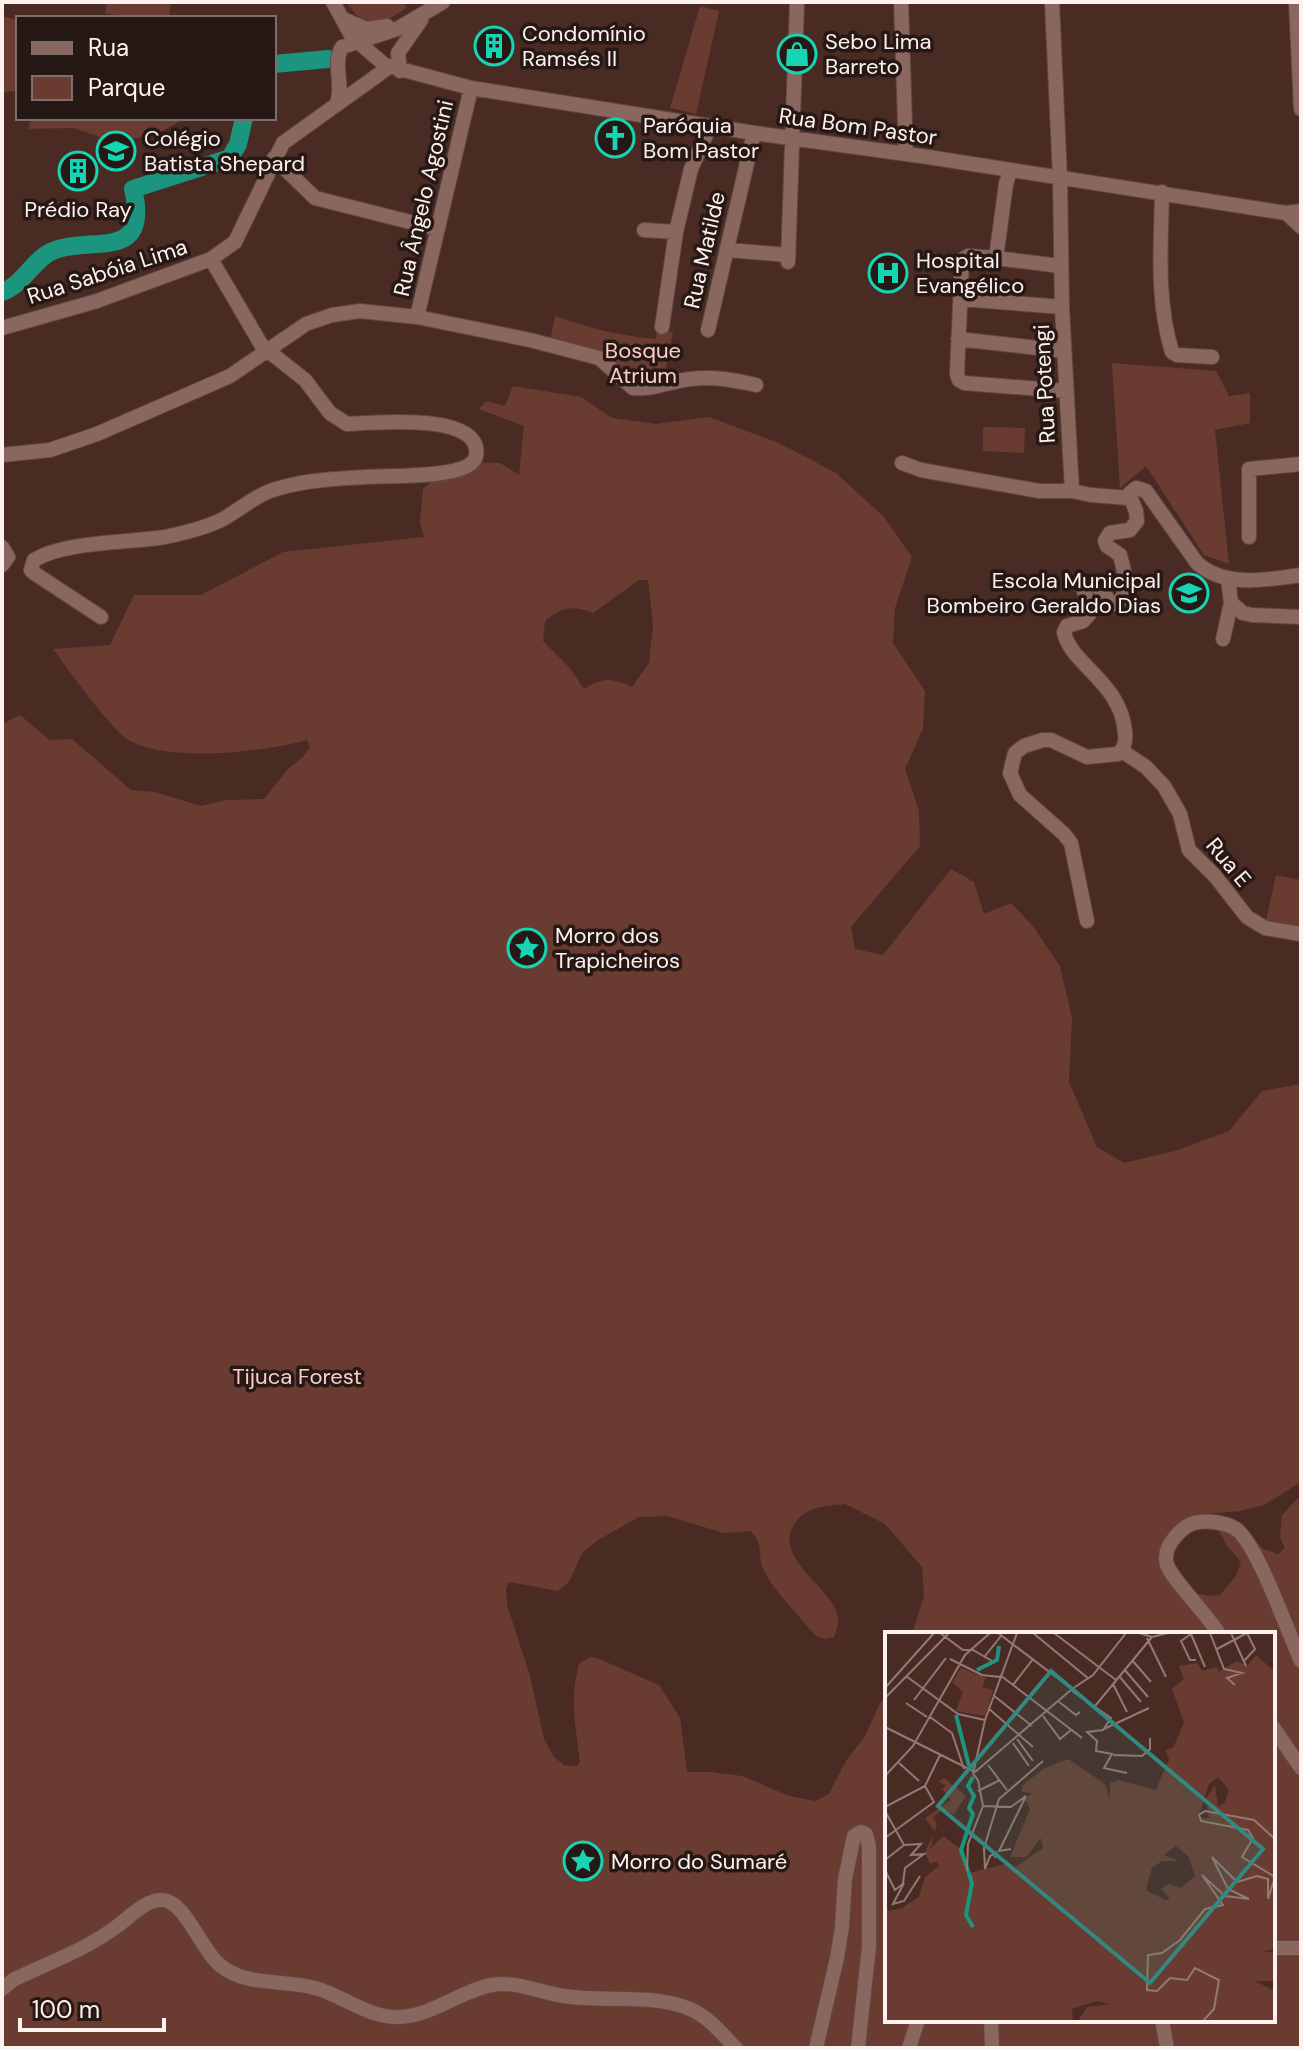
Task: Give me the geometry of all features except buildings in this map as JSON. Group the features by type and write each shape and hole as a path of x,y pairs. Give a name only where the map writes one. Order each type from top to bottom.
{"street":[{"path":"337,103 341,87 337,63 339,51 344,46 397,29 443,2"},
{"path":"728,250 788,258 797,2"},
{"path":"901,2 906,154"},
{"name":"Rua Potengi","path":"1052,2 1060,178 1060,266 1072,491"},
{"path":"1296,2 1301,109"},
{"path":"335,8 348,23 366,29 398,23 429,10"},
{"name":"Rua Bom Pastor","path":"335,8 357,42 395,69 471,88 793,139 1294,212"},
{"path":"395,69 401,46 429,10"},
{"name":"Rua Sabóia Lima","path":"2,328 97,301 211,259 235,242 283,143 337,103 395,69"},
{"name":"Rua Ângelo Agostini","path":"417,317 471,88"},
{"path":"662,327 676,232 691,169 710,126"},
{"name":"Rua Matilde","path":"708,330 754,133"},
{"path":"274,158 315,198 438,229"},
{"path":"996,258 1010,170"},
{"path":"1162,192 1161,301 1172,352 1212,357"},
{"path":"1294,212 1301,227"},
{"path":"644,230 676,232"},
{"path":"1060,266 964,257 957,374 964,383 1066,391"},
{"path":"101,617 34,573 31,570 34,560 74,549 187,532 219,521 268,492 301,483 439,474 460,470 474,461 476,454 472,442 462,432 447,427 425,422 347,424 339,421 305,380 262,346 211,259"},
{"path":"961,299 1062,307"},
{"path":"2,455 50,450 86,439 210,385 268,351 306,324 332,315 360,311 417,317 599,358 633,388 692,378 727,379 756,385"},
{"path":"958,339 1064,351"},
{"path":"902,463 921,470 1025,488 1129,498"},
{"path":"1249,537 1247,471 1252,467 1301,464"},
{"path":"1087,921 1071,843 1025,802 1010,773 1010,763 1015,753 1036,741 1051,740 1087,757 1110,756 1122,751 1126,738 1121,712 1107,687 1072,648 1064,632 1067,626 1087,619 1091,612 1084,591 1088,585 1101,590 1111,603 1117,604 1124,597 1126,585 1120,555 1105,541 1110,533 1130,530 1137,521 1129,494 1136,488 1146,491 1197,563 1207,572 1228,579 1249,581 1301,575"},
{"path":"2,547 8,557 2,565"},
{"path":"1223,639 1231,603 1228,579"},
{"path":"1231,603 1243,613 1252,615 1301,617"},
{"name":"Rua E","path":"1122,751 1146,767 1164,786 1180,814 1189,850 1215,876 1247,917 1265,928 1301,934"},
{"path":"1218,1632 1168,1568 1165,1555 1182,1529 1193,1523 1224,1524 1236,1529 1246,1539 1266,1577 1301,1661"},
{"path":"1275,1730 1301,1768"},
{"path":"816,2048 837,1958 852,1844 854,1836 861,1832 866,1834 869,1847 870,1903 866,1986 858,2048"},
{"path":"2,1989 13,1980 94,1942 152,1901 165,1899 175,1904 212,1958 230,1972 267,1982 312,1987 393,2017 438,2007 494,1984 563,1996 663,2002 687,2007 713,2023 736,2048"},
{"path":"1275,1948 1301,1948"},
{"path":"909,2048 917,2022"},
{"path":"991,2022 992,2048"},
{"path":"1162,2022 1167,2048"}],"green space":[{"path":"107,2 171,2 169,16 105,13"},
{"path":"346,2 402,2 407,7 390,18 374,22 360,18"},
{"path":"700,6 719,11 696,114 670,108"},
{"path":"2,16 16,20 16,91 2,92"},
{"path":"30,120 182,120 153,136 111,141 74,128 29,129"},
{"name":"Bosque Atrium","path":"555,316 605,331 643,338 656,339 657,329 673,332 663,383 634,388 606,359 550,342"},
{"path":"1112,363 1216,371 1229,396 1250,393 1250,423 1215,430 1229,564 1204,555 1146,466 1120,488"},
{"name":"Tijuca Forest","path":"513,386 581,397 612,418 656,424 709,417 779,443 836,473 884,517 912,557 895,608 893,643 925,691 923,729 905,769 919,811 920,846 851,927 855,949 883,955 951,869 974,882 984,914 1011,903 1032,925 1060,966 1072,1018 1069,1082 1097,1147 1124,1163 1178,1150 1229,1131 1262,1091 1301,1084 1301,1482 1264,1505 1240,1511 1192,1515 1169,1538 1160,1566 1194,1593 1220,1595 1236,1576 1241,1562 1218,1530 1226,1525 1248,1533 1263,1549 1278,1554 1285,1548 1280,1537 1282,1515 1301,1495 1301,2048 2,2048 2,724 20,715 50,740 72,739 131,790 155,792 201,806 227,800 264,799 288,769 303,757 310,747 307,740 218,753 170,752 132,742 103,714 53,649 110,645 134,595 201,595 283,552 424,537 420,523 423,489 454,462 500,463 519,475 524,426 479,409 486,401 505,406","holes":["639,580 648,580 653,625 649,663 632,687 608,680 584,689 569,667 543,641 545,621 568,609 593,613"]},
{"path":"983,427 1025,428 1024,453 983,451"},
{"path":"1276,875 1301,880 1301,928 1266,921"}],"waterway":[{"path":"276,64 328,59"},
{"path":"2,292 55,250 115,242 126,237 134,227 133,189 230,158 238,144 244,120"}],"place":[{"name":"Condomínio Ramsés II","path":"494,46"},
{"name":"Sebo Lima Barreto","path":"797,54"},
{"name":"Paróquia Bom Pastor","path":"615,138"},
{"name":"Colégio Batista Shepard","path":"116,151"},
{"name":"Prédio Ray","path":"78,171"},
{"name":"Hospital Evangélico","path":"888,273"},
{"name":"Escola Municipal Bombeiro Geraldo Dias","path":"1189,593"},
{"name":"Morro dos Trapicheiros","path":"527,948"},
{"name":"Morro do Sumaré","path":"583,1861"}]}
